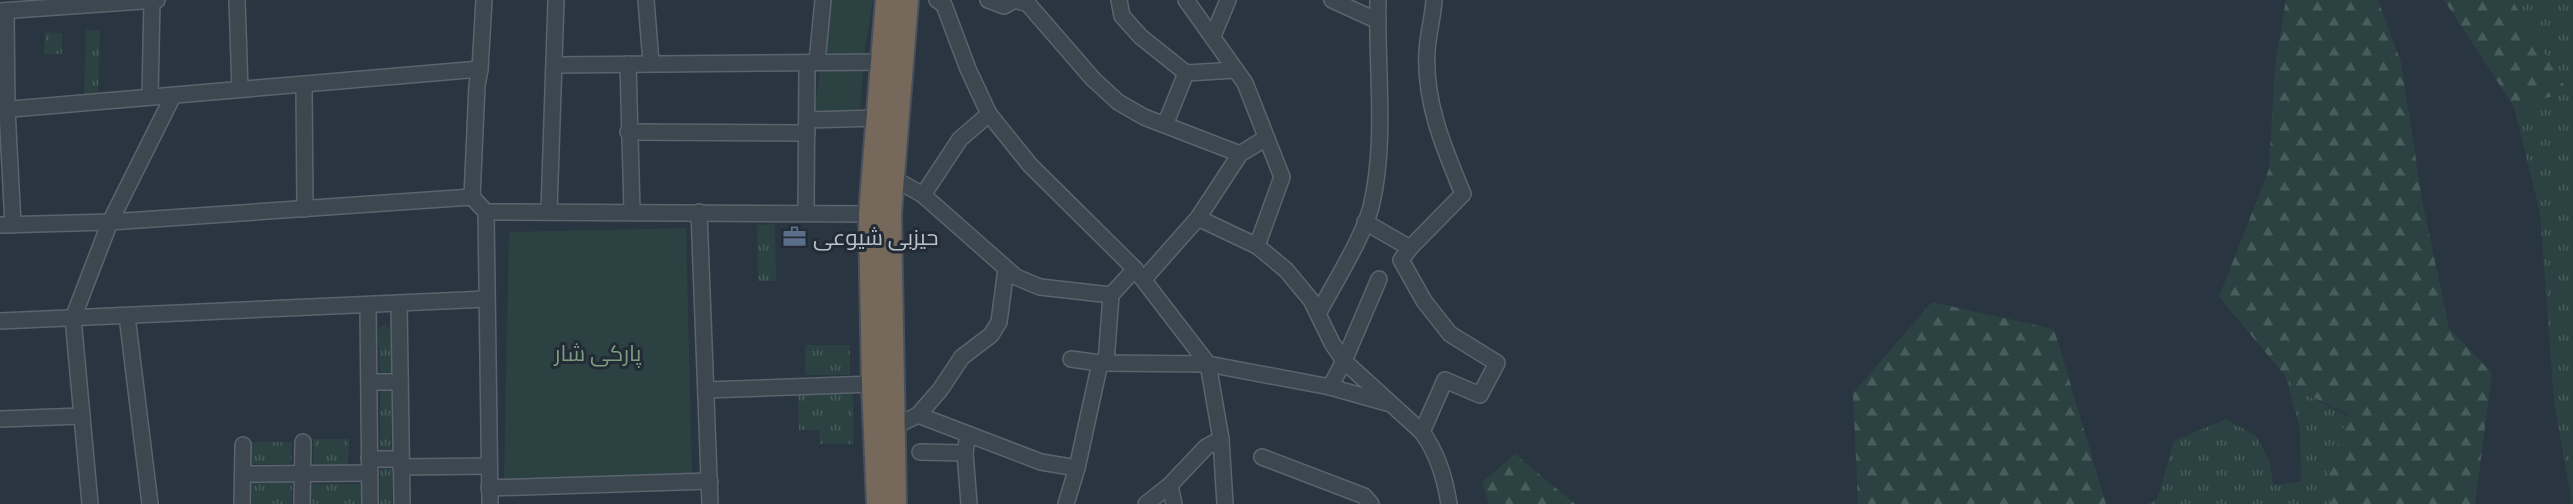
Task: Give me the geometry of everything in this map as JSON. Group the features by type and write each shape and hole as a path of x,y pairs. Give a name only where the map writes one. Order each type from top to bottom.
{"highway":[{"path":"887,0 878,118 880,214 894,427 896,504"},
{"path":"878,504 873,384 880,214 892,178 907,0"}],"street":[{"path":"150,98 152,0"},
{"path":"158,0 3,11 7,225 110,222 472,197"},
{"path":"237,0 240,89"},
{"path":"484,0 477,85 472,197 486,212 489,496 710,481"},
{"path":"549,211 556,0"},
{"path":"646,0 651,63"},
{"path":"806,212 807,126 812,62 823,0"},
{"path":"938,0 944,5 968,69 989,114 1030,165 1140,274 1208,364 1221,439 1225,504"},
{"path":"988,0 1004,6 1015,0 1029,2 1093,78 1118,102 1144,117 1240,154"},
{"path":"1119,0 1122,16 1141,37 1186,73 1236,70"},
{"path":"1186,0 1214,36 1245,83 1282,177 1257,246"},
{"path":"1214,36 1228,0"},
{"path":"1332,0 1378,21"},
{"path":"1318,314 1371,206 1377,150 1378,0"},
{"path":"1422,432 1445,380 1480,395 1497,363 1450,334 1424,301 1401,260 1463,194 1439,136 1429,93 1427,50 1434,0"},
{"path":"555,65 882,62"},
{"path":"628,64 628,132 632,212"},
{"path":"4,109 480,69"},
{"path":"1165,125 1186,73"},
{"path":"304,85 304,209"},
{"path":"90,504 73,318 110,222 173,96"},
{"path":"923,195 960,139 989,114"},
{"path":"628,132 807,126 878,118"},
{"path":"892,178 923,195 1016,277 1040,288 1111,295 1140,274 1198,218 1240,154 1266,138"},
{"path":"486,212 880,214"},
{"path":"699,212 710,504"},
{"path":"1198,218 1257,246 1279,263 1302,287 1344,361 1422,432 1440,466 1449,504"},
{"path":"1365,222 1410,248"},
{"path":"894,427 918,416 940,390 962,357 991,335 999,322 1006,269"},
{"path":"1330,387 1344,361 1379,279"},
{"path":"1066,504 1103,363 1111,295"},
{"path":"0,321 487,299"},
{"path":"399,303 402,504"},
{"path":"368,305 370,504"},
{"path":"127,316 150,504"},
{"path":"1071,359 1103,363 1208,364 1330,387 1390,403"},
{"path":"369,382 400,382"},
{"path":"706,390 873,384"},
{"path":"0,419 82,416"},
{"path":"918,416 1041,462 1077,468"},
{"path":"968,434 965,453 969,504"},
{"path":"1146,504 1170,485 1206,447 1221,439"},
{"path":"302,504 303,442"},
{"path":"242,504 243,445"},
{"path":"920,452 965,453"},
{"path":"1262,457 1364,496 1371,504"},
{"path":"243,474 302,473 401,463 489,465"},
{"path":"1170,485 1174,504"},
{"path":"1338,504 1343,489"}],"green space":[{"path":"831,0 873,0 864,56 860,113 814,111"},
{"path":"2286,0 2378,0 2401,62 2422,199 2449,328 2492,373 2475,504 2330,504 2328,474 2348,414 2297,390 2219,297 2269,169 2275,64"},
{"path":"2444,0 2512,0 2568,92 2514,107"},
{"path":"2512,0 2573,0 2573,504 2571,504 2554,402 2540,213 2514,107 2568,92"},
{"path":"86,30 100,30 98,97 84,96"},
{"path":"45,32 62,33 62,54 44,54"},
{"path":"775,224 776,281 758,281 757,225"},
{"name":"پاركى شار","path":"686,228 692,474 504,479 509,232"},
{"path":"1932,302 2054,329 2106,504 1858,504 1853,393"},
{"path":"385,325 390,330 391,373 380,377 378,330"},
{"path":"805,345 850,345 850,375 805,375"},
{"path":"2285,375 2299,391 2348,416 2328,474 2330,504 2149,504 2157,499 2174,441 2226,419 2256,436 2270,461 2273,485 2301,481 2300,429"},
{"path":"383,389 389,389 392,394 391,452 382,453 380,449 380,394"},
{"path":"853,393 853,444 820,444 819,430 799,430 798,394"},
{"path":"314,439 349,439 348,466 313,466"},
{"path":"248,442 292,442 291,464 248,464"},
{"path":"1515,454 1575,504 1489,504 1482,482"},
{"path":"389,465 392,470 392,504 380,504 380,468"},
{"path":"248,477 292,478 292,504 248,504"},
{"path":"309,484 361,484 361,504 309,504"}],"place":[{"name":"حیزبی شیوعی","path":"795,237"}]}
